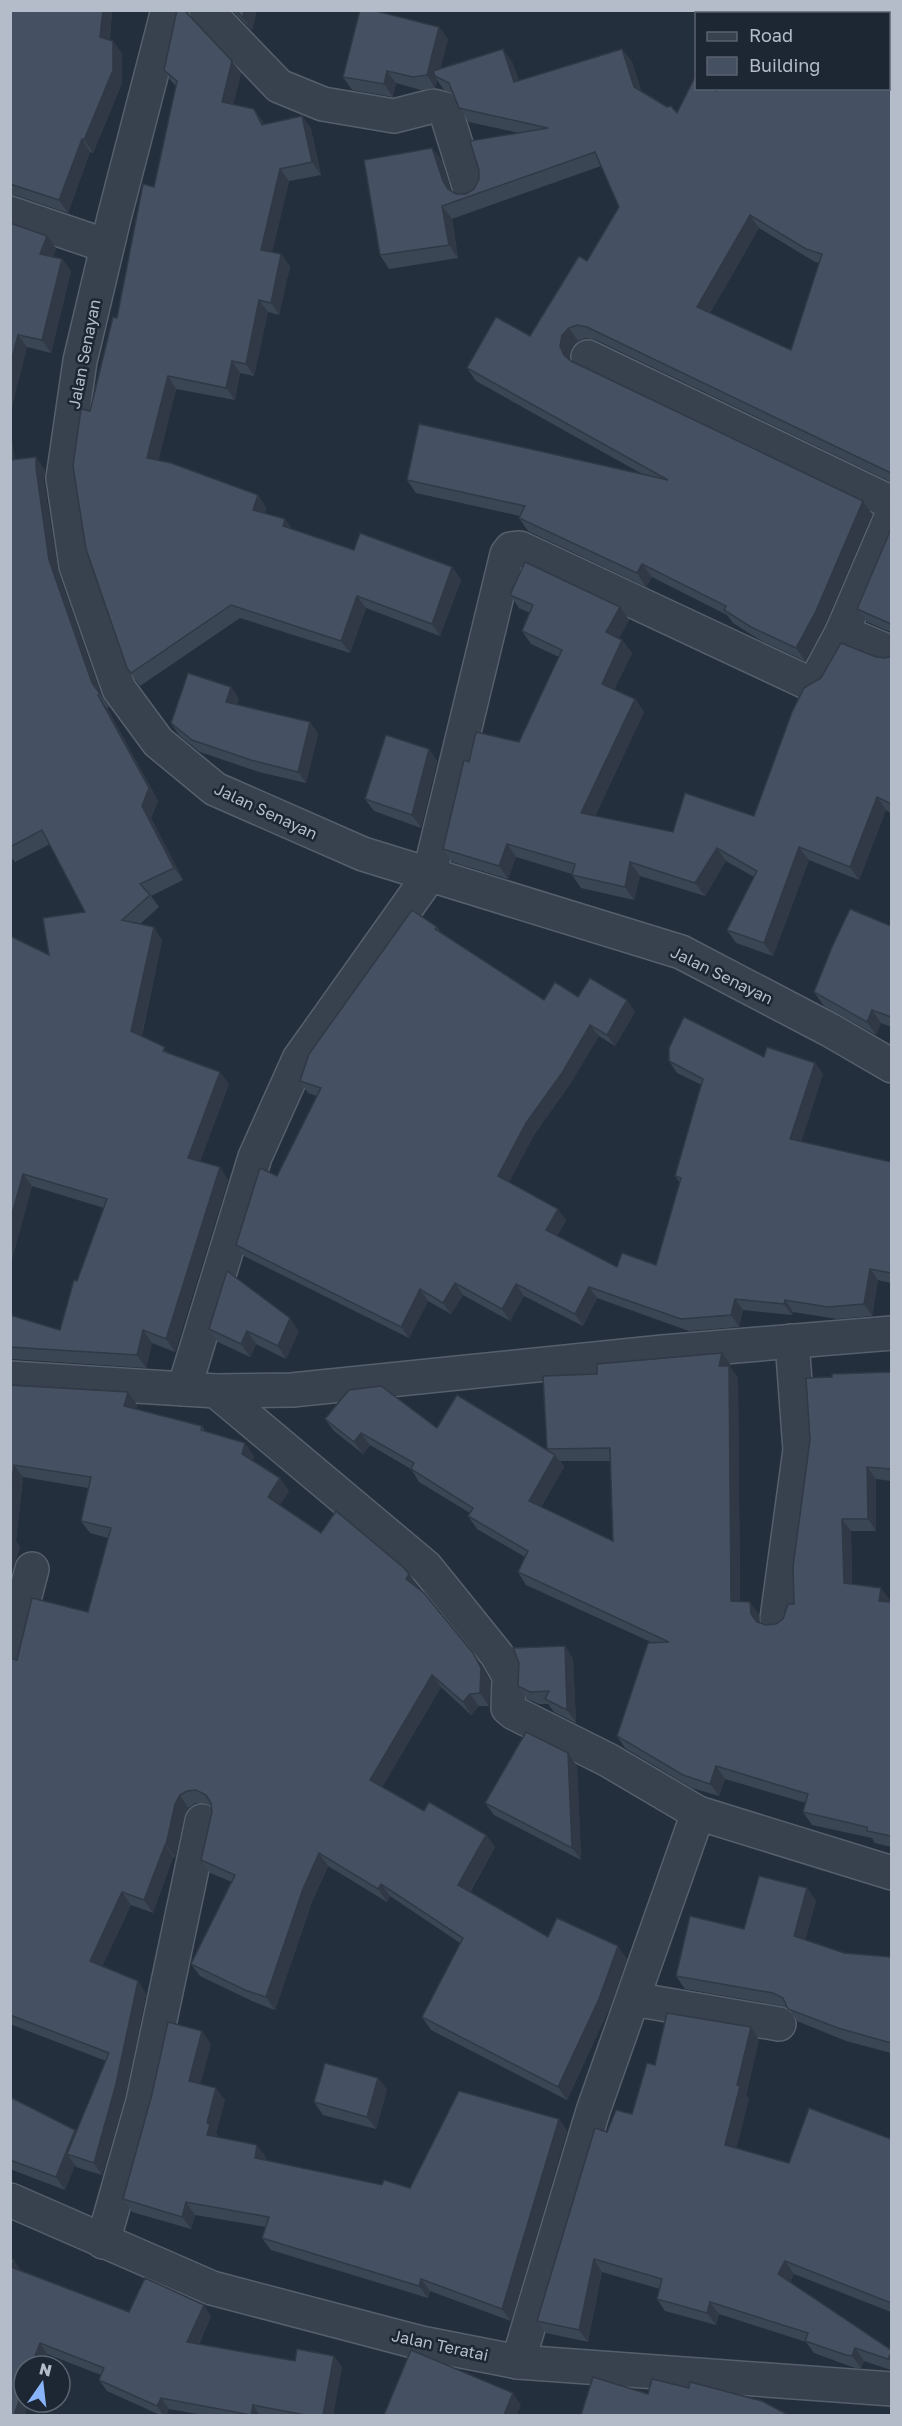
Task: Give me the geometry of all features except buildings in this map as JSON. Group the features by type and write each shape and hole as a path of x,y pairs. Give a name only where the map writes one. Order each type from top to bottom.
{"street":[{"name":"Jalan Senayan","path":"168,10 80,361 63,478 76,566 119,689 158,742 215,789 363,854 681,952 830,1030 891,1066"},
{"path":"206,10 279,86 323,104 394,116 433,106 445,110 470,189"},
{"path":"10,213 107,246"},
{"path":"588,357 891,503"},
{"path":"184,1389 255,1157 299,1059 429,876 507,554 511,549 520,548 811,683 818,677 842,632 891,515"},
{"path":"842,632 891,653"},
{"path":"10,1378 216,1391 292,1390 663,1352 891,1333"},
{"path":"777,1619 800,1450 792,1341"},
{"path":"216,1391 426,1567 497,1655 509,1676 508,1708 513,1713 608,1760 698,1813 891,1873"},
{"path":"10,1653 32,1569"},
{"path":"518,2362 593,2111 698,1813"},
{"path":"104,2242 143,2101 202,1821"},
{"path":"633,1999 779,2024"},
{"name":"Jalan Teratai","path":"10,2200 212,2288 421,2343 518,2362 891,2389"}]}
